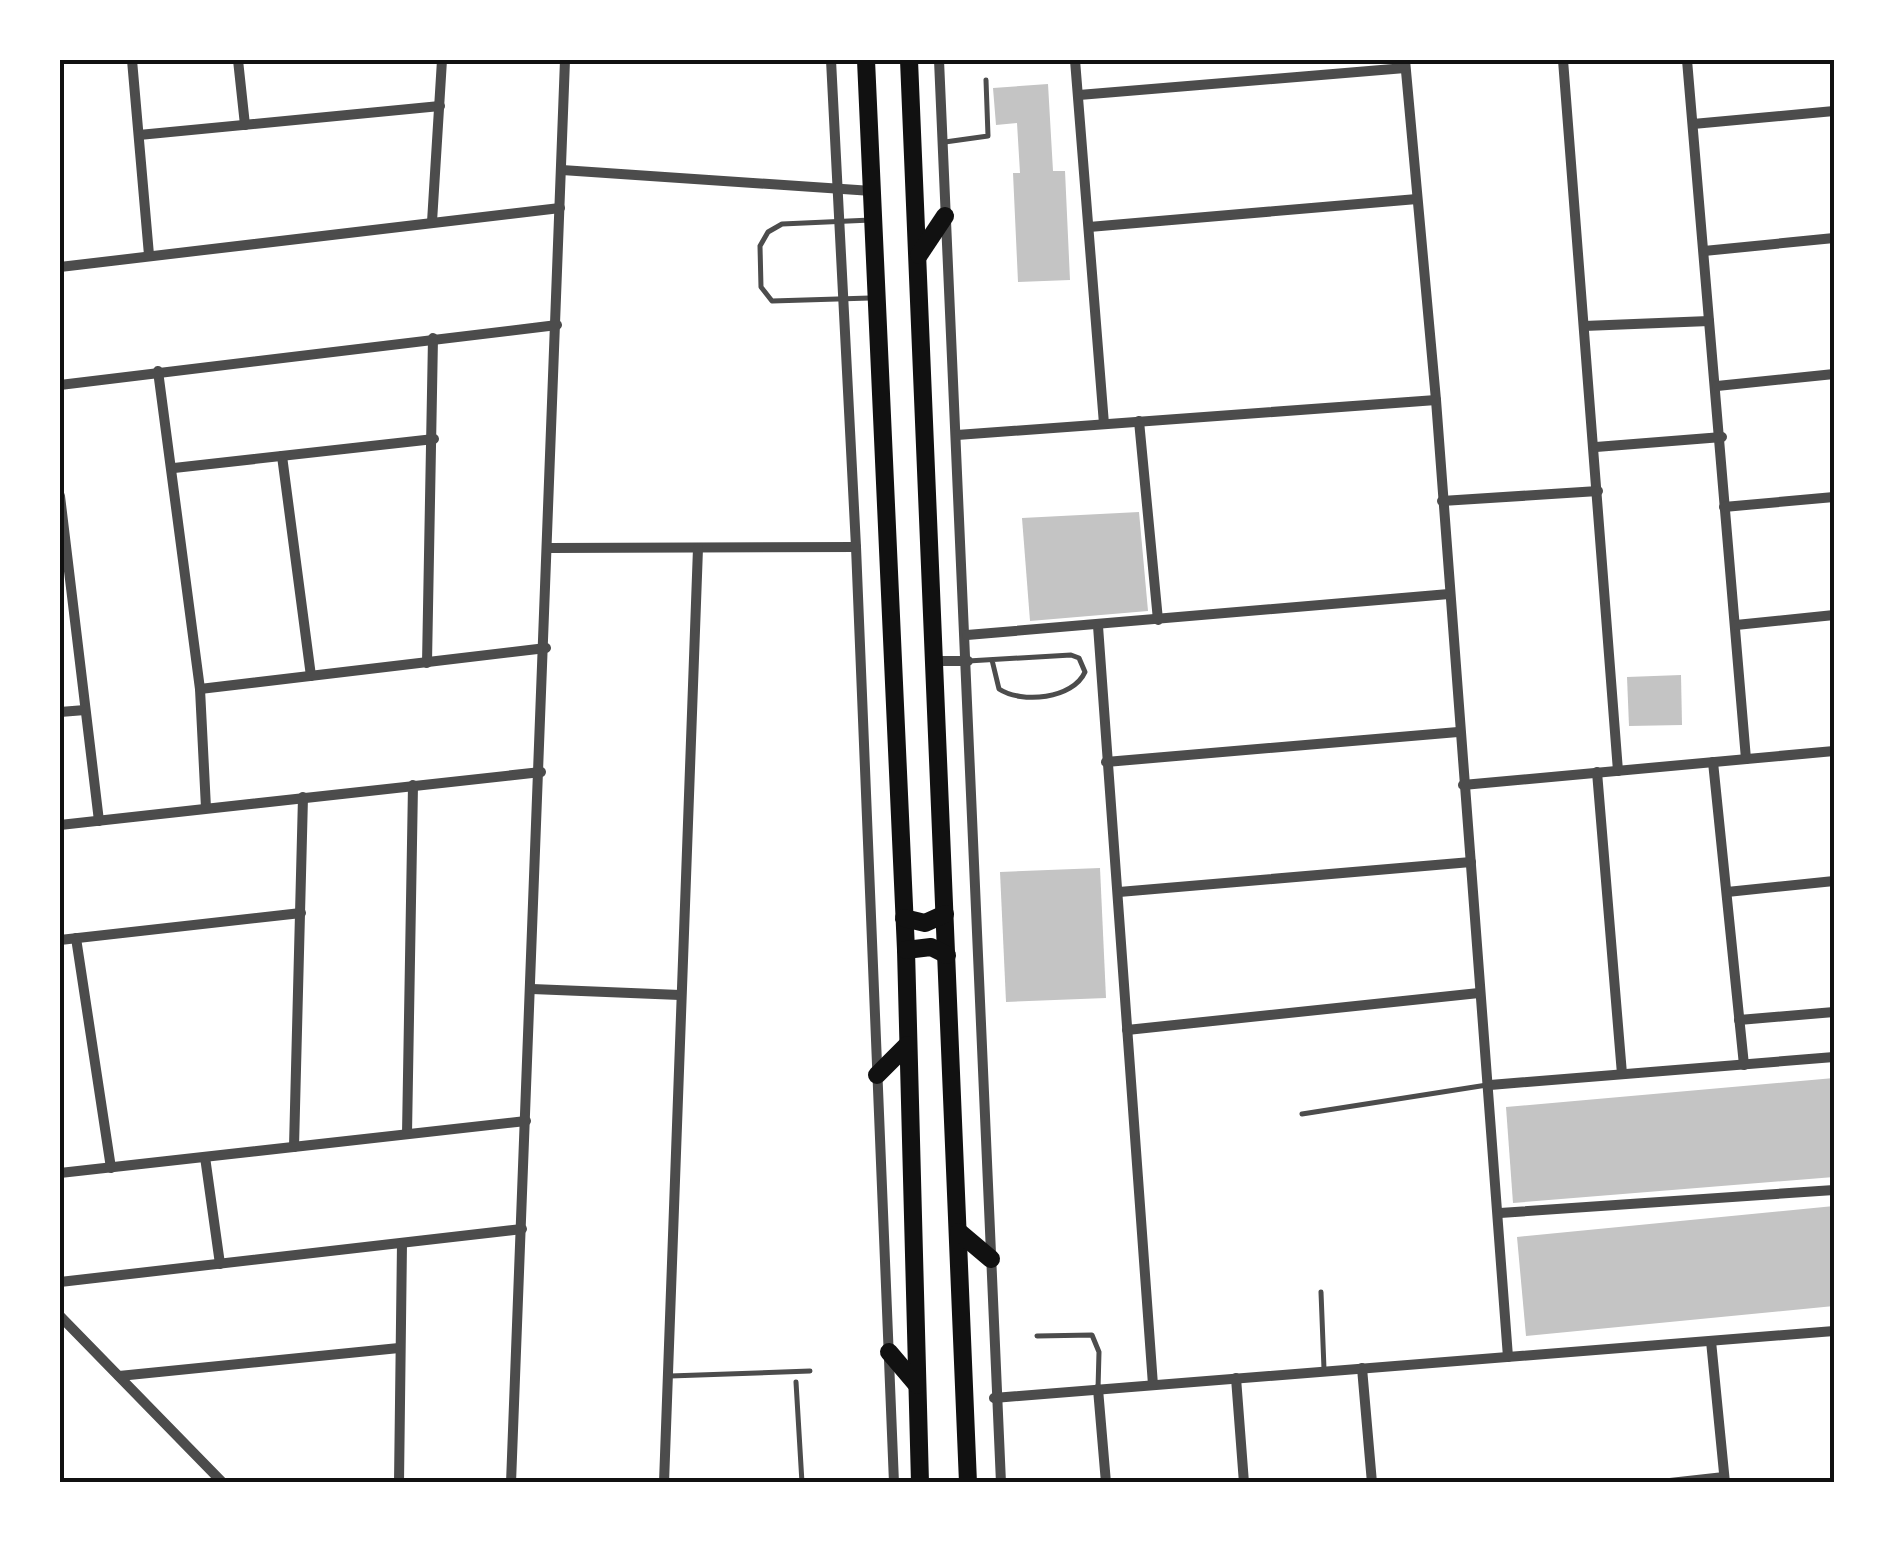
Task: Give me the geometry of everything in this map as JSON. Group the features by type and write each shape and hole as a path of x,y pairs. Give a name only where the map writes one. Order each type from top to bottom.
{"main road":[{"path":"866,60 906,950 920,1483"},
{"path":"910,60 968,1483"},
{"path":"919,255 946,216"},
{"path":"904,918 925,923 945,914"},
{"path":"906,950 931,947 947,954"},
{"path":"877,1074 907,1045"},
{"path":"960,1232 991,1260"},
{"path":"888,1352 917,1386"}],"street":[{"path":"132,60 149,254"},
{"path":"238,60 245,125"},
{"path":"432,222 442,60"},
{"path":"512,1483 566,60"},
{"path":"830,60 856,547 894,1483"},
{"path":"939,60 967,635 1000,1483"},
{"path":"1075,60 1104,424"},
{"path":"1563,60 1596,447 1618,771"},
{"path":"1687,60 1718,386 1724,507 1746,759"},
{"path":"1079,95 1405,64 1436,400 1508,1356"},
{"path":"139,136 440,106"},
{"path":"1693,124 1834,112"},
{"path":"562,170 872,191"},
{"path":"1089,227 1418,200"},
{"path":"60,267 560,208"},
{"path":"1704,251 1834,238"},
{"path":"1584,326 1709,322"},
{"path":"60,385 158,370 557,325"},
{"path":"427,663 433,338"},
{"path":"158,370 174,468 200,689 206,808"},
{"path":"1718,386 1834,374"},
{"path":"956,434 1436,400"},
{"path":"1139,421 1158,620"},
{"path":"1596,447 1722,438"},
{"path":"174,468 434,440"},
{"path":"282,456 312,676"},
{"path":"1442,501 1598,490"},
{"path":"60,496 99,821"},
{"path":"1724,507 1834,496"},
{"path":"550,548 856,547"},
{"path":"664,1483 698,548"},
{"path":"967,635 1450,594"},
{"path":"1736,625 1834,615"},
{"path":"1098,626 1153,1385"},
{"path":"200,689 546,648"},
{"path":"933,662 968,660"},
{"path":"60,712 86,710"},
{"path":"1106,762 1458,732"},
{"path":"1463,785 1834,751"},
{"path":"1713,762 1744,1064"},
{"path":"60,825 541,772"},
{"path":"1596,772 1622,1074"},
{"path":"407,1134 413,785"},
{"path":"294,1147 304,797"},
{"path":"1119,892 1471,862"},
{"path":"1726,892 1834,881"},
{"path":"60,940 301,913"},
{"path":"76,938 111,1168"},
{"path":"532,989 680,995"},
{"path":"1127,1030 1480,992"},
{"path":"1739,1020 1834,1012"},
{"path":"1490,1085 1834,1057"},
{"path":"60,1173 526,1121"},
{"path":"205,1157 220,1264"},
{"path":"1500,1213 1834,1190"},
{"path":"60,1282 522,1229"},
{"path":"399,1483 402,1243"},
{"path":"60,1316 223,1483"},
{"path":"994,1398 1834,1331"},
{"path":"1670,1483 1724,1480 1710,1341"},
{"path":"119,1376 400,1348"},
{"path":"1362,1368 1372,1483"},
{"path":"1236,1378 1244,1483"},
{"path":"1098,1389 1106,1483"}],"lane":[{"path":"942,142 984,140 988,136 986,80"},
{"path":"874,220 782,224 768,232 760,246 761,287 778,303 877,298"},
{"path":"968,660 1071,654 1078,658 1084,672 1074,688 1062,694 1013,696 999,690 992,660"},
{"path":"1302,1114 1490,1085"},
{"path":"1321,1292 1324,1371"},
{"path":"1036,1336 1092,1335 1099,1352 1098,1389"},
{"path":"667,1376 810,1371"},
{"path":"796,1382 802,1483"}],"building":[{"path":"1048,84 1053,171 1065,171 1070,280 1018,282 1013,173 1020,173 1017,123 996,125 993,88"},
{"path":"1139,512 1148,611 1030,621 1022,518"},
{"path":"1681,675 1682,725 1629,726 1627,677"},
{"path":"1100,868 1106,998 1006,1002 1000,872"},
{"path":"1834,1078 1834,1177 1513,1203 1506,1107"},
{"path":"1834,1206 1834,1306 1526,1336 1517,1237"}]}
